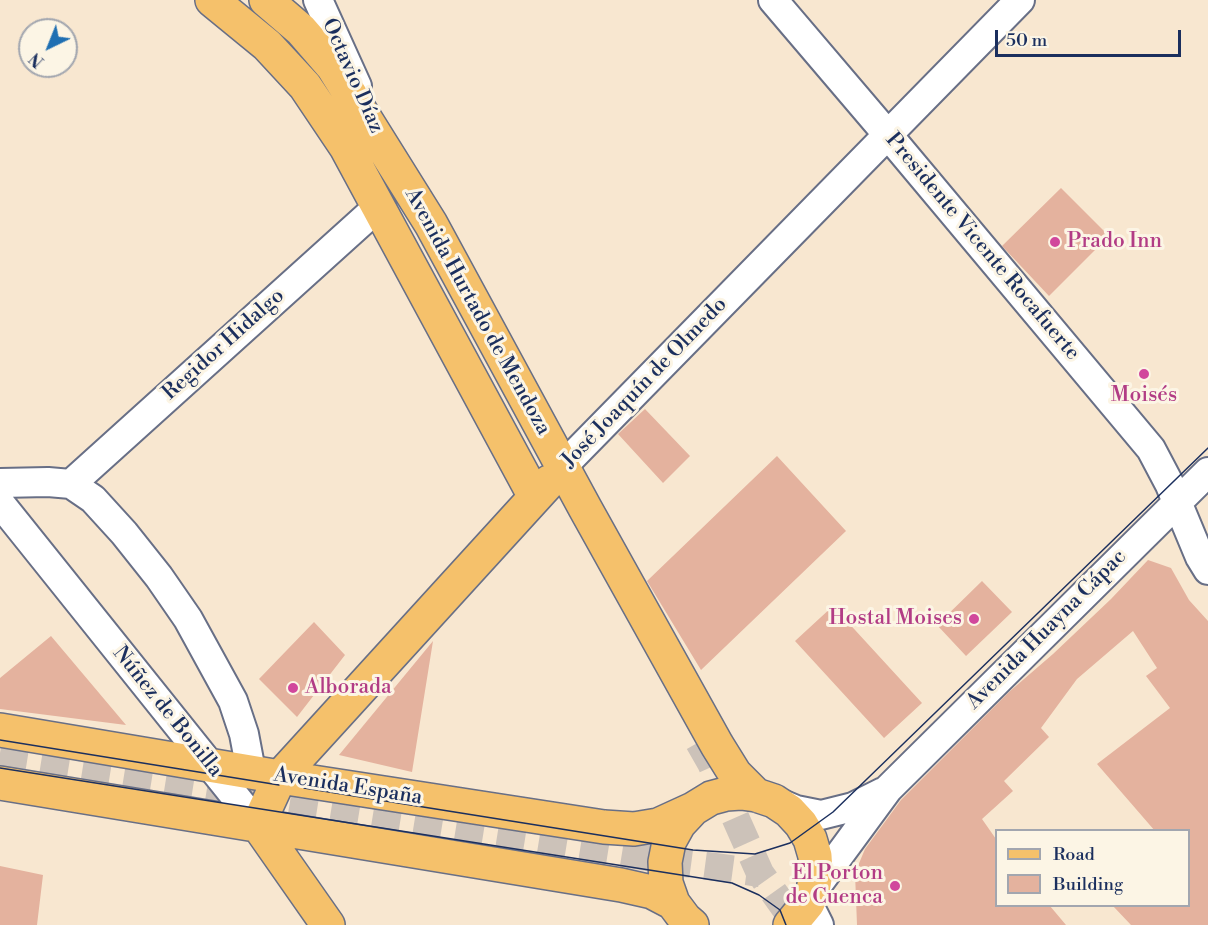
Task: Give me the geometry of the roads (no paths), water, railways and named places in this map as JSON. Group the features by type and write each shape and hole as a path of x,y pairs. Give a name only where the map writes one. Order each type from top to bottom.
{"main road":[{"name":"Avenida Hurtado de Mendoza","path":"212,0 267,45 305,86 346,147 535,497"},
{"name":"Avenida Hurtado de Mendoza","path":"266,0 301,30 333,68 431,224 585,508 735,774 765,798 789,810 810,839 815,856 816,873 808,911"},
{"name":"José Joaquín de Olmedo","path":"258,825 265,774 563,466"},
{"name":"Avenida España","path":"0,730 604,827 634,829 658,825 711,798 726,794 765,798"},
{"path":"265,774 297,831"},
{"path":"0,783 621,885 652,892 684,918"},
{"path":"684,918 666,883 665,862 679,824 693,809"},
{"name":"Núñez de Bonilla","path":"258,825 328,925"}],"street":[{"name":"Octavio Díaz","path":"318,0 386,151"},
{"name":"Presidente Vicente Rocafuerte","path":"773,0 1151,449 1170,485 1200,557 1208,570"},
{"name":"José Joaquín de Olmedo","path":"563,466 1020,0"},
{"name":"Regidor Hidalgo","path":"71,484 378,207"},
{"name":"Avenida Huayna Cápac","path":"888,789 1208,472"},
{"path":"0,483 71,484 93,499 124,533 159,577 188,619 233,701 244,734 265,774"},
{"name":"Núñez de Bonilla","path":"0,502 258,825"},
{"path":"765,798 796,810 821,815 853,807 888,789"},
{"path":"808,911 888,789"}],"tunnel":[{"path":"699,742 711,763 760,873 797,925"},
{"path":"0,753 685,863 760,873"}],"tram line":[{"path":"304,788 693,850 755,854 790,843 833,812 1208,448"},
{"path":"0,740 279,785"},
{"path":"0,768 732,883 759,895 780,910 786,925"}],"place":[{"name":"Prado Inn","path":"1055,242"},
{"name":"Moisés","path":"1144,374"},
{"name":"Hostal Moises","path":"974,619"},
{"name":"Alborada","path":"293,688"},
{"name":"El Porton de Cuenca","path":"895,886"}]}
